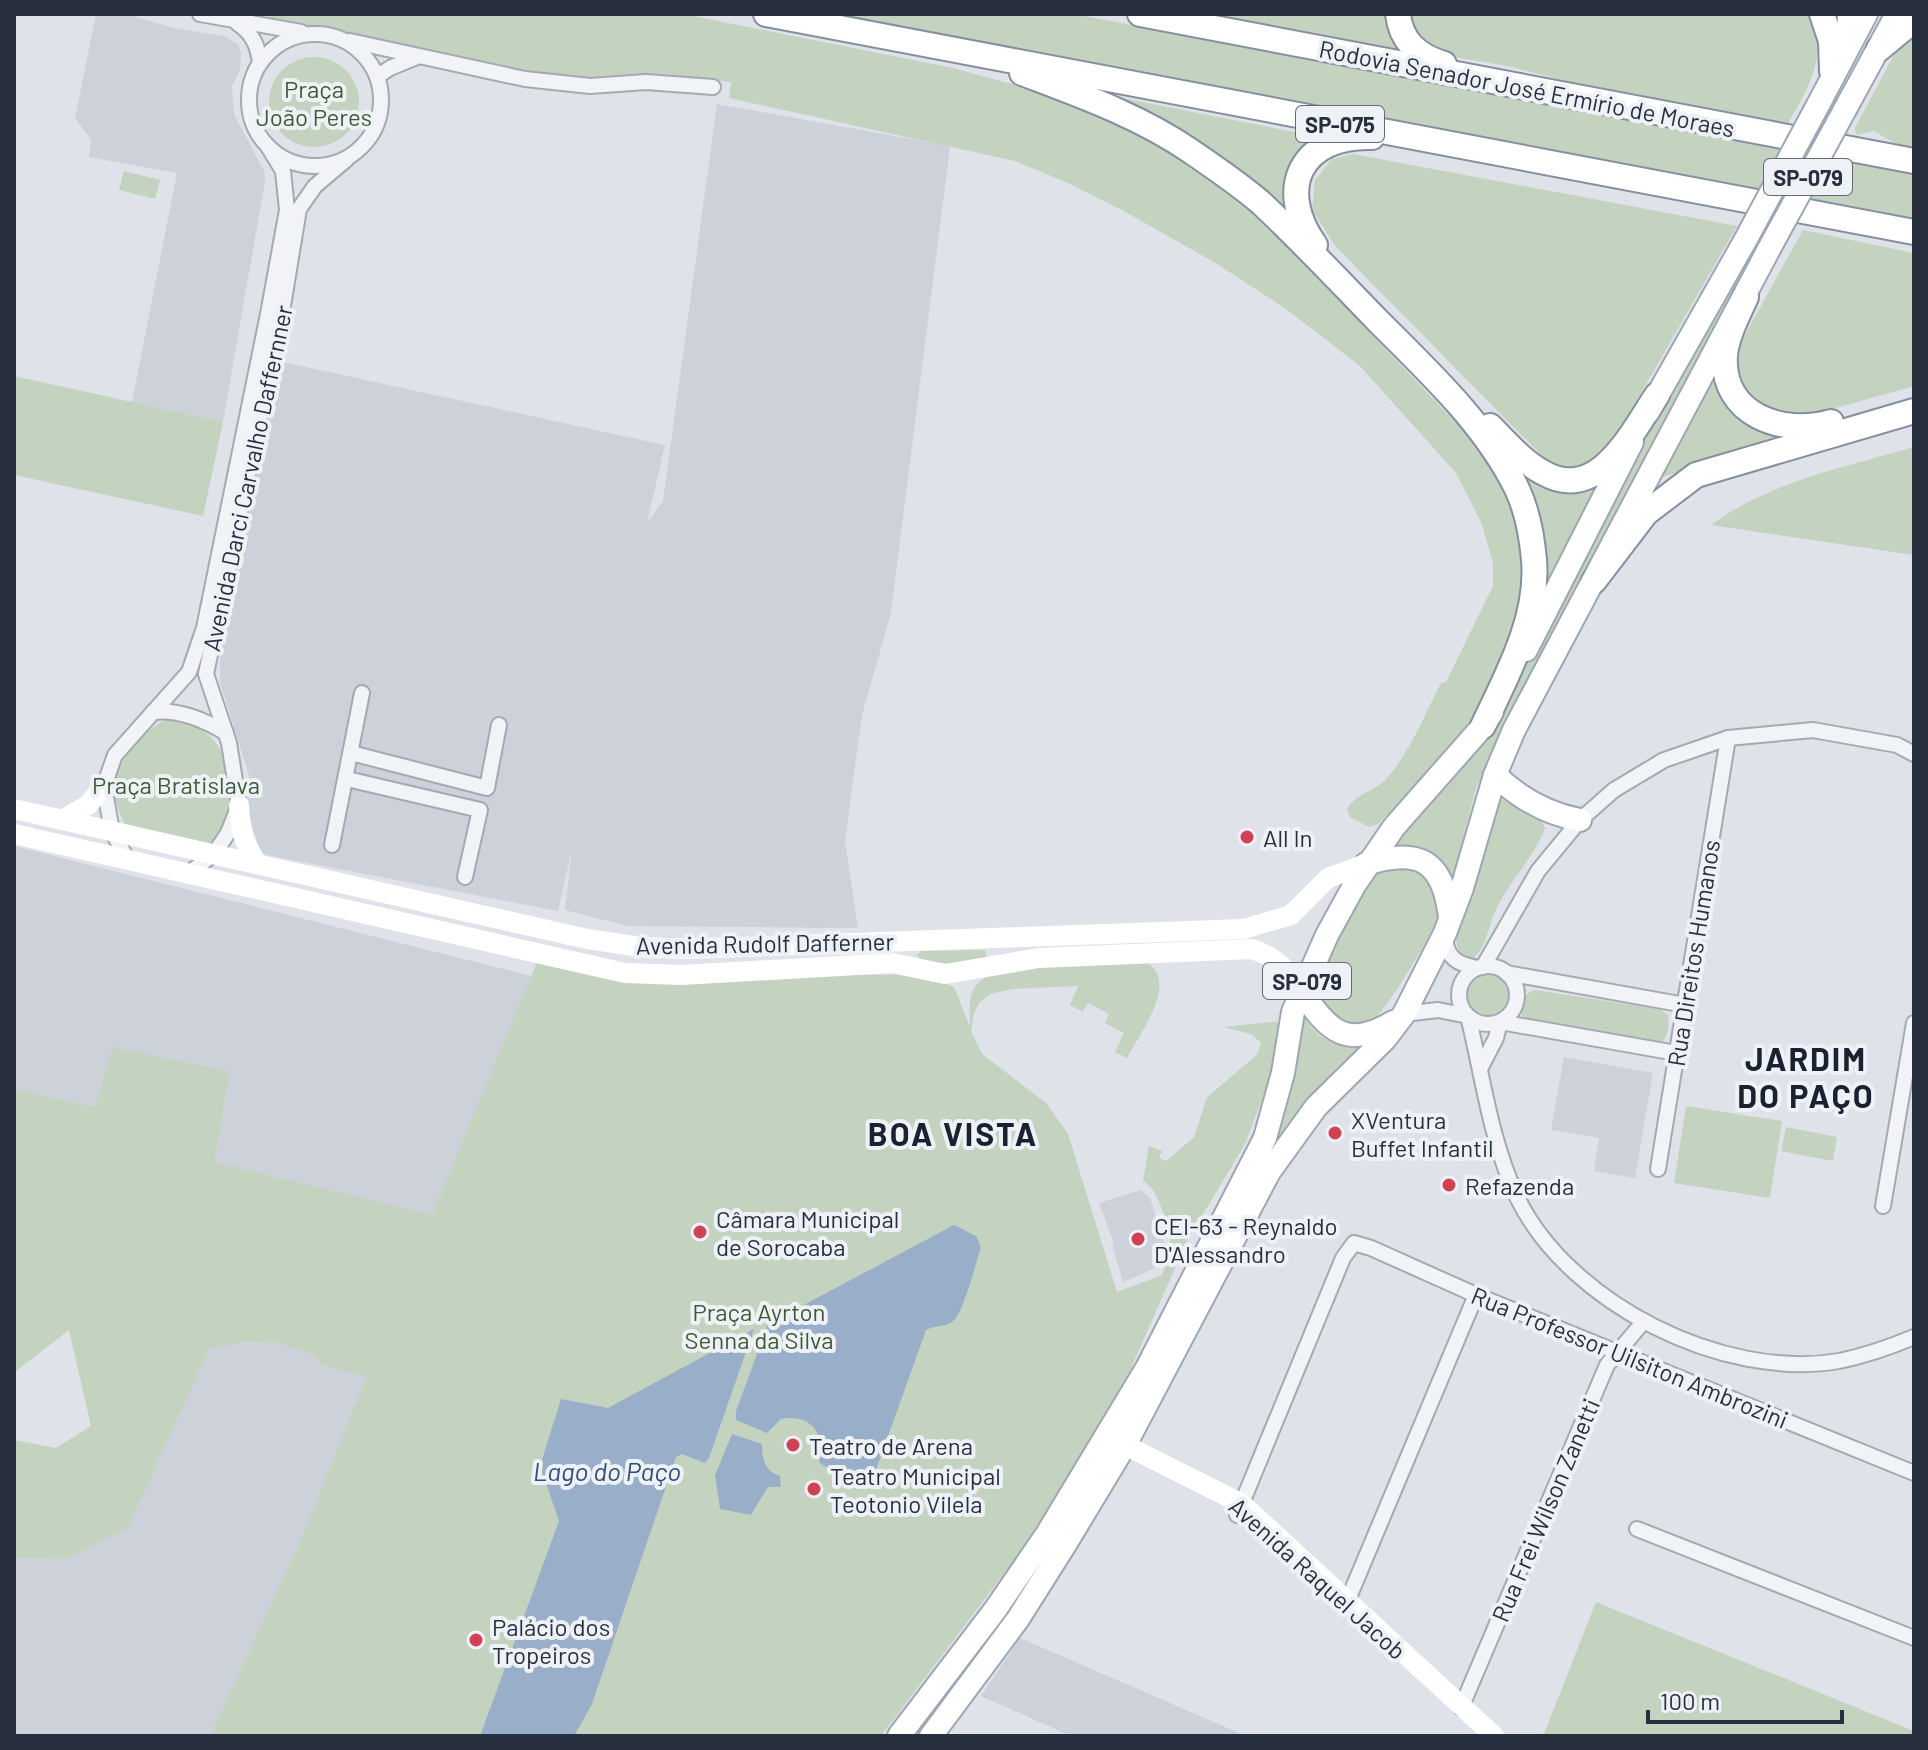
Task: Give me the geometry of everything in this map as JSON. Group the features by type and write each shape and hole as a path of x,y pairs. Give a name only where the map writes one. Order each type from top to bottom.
{"highway":[{"name":"SP-075","path":"766,14 1914,232"},
{"name":"Rodovia Senador José Ermírio de Moraes","path":"1140,14 1914,161"},
{"path":"1398,14 1404,36 1422,56 1515,87"},
{"path":"1822,14 1831,41 1832,71"},
{"path":"1879,49 1914,20"},
{"path":"960,49 1108,106 1190,150 1258,200 1431,374 1488,440 1518,491 1529,528 1534,589 1511,666 1483,726"},
{"path":"1441,144 1368,137 1332,143 1316,152 1303,167 1295,196 1297,212 1314,244 1499,435 1542,473 1557,479 1568,479 1583,478 1599,471 1620,452 1657,395"},
{"path":"1746,297 1725,354 1726,374 1736,395 1753,415 1775,425 1821,425 1914,398"},
{"path":"1594,581 1646,513 1696,475 1914,411"}],"main road":[{"path":"1819,102 1847,36 1848,14"},
{"name":"SP-079","path":"899,1736 986,1622 1047,1534 1147,1368 1265,1138 1283,1073 1293,1012 1309,990 1327,935 1366,864 1394,827 1483,726 1509,684 1657,395 1746,239 1866,14"},
{"name":"SP-079","path":"931,1736 1018,1619 1122,1450 1269,1172 1316,1107 1385,1039 1404,1014 1462,888 1495,775 1514,730 1897,14"},
{"path":"1495,775 1550,812 1580,820"},
{"path":"62,820 88,805 104,786"},
{"path":"239,805 244,839 258,864"},
{"name":"Avenida Rudolf Dafferner","path":"14,809 587,939 641,947 731,948 1244,929 1291,915 1328,878 1366,864"},
{"name":"Avenida Rudolf Dafferner","path":"14,834 625,973 681,975 892,963 945,974 1039,958 1252,949 1268,954 1309,990"},
{"path":"1366,864 1397,856 1412,857 1428,865 1441,878 1447,894 1447,926"},
{"path":"982,968 992,957 990,938"},
{"path":"920,941 910,949 907,957 909,963 923,971"},
{"path":"1309,990 1326,1024 1340,1033 1366,1036 1404,1014"},
{"name":"Avenida Raquel Jacob","path":"1122,1450 1239,1510 1347,1602 1494,1736"},
{"name":"Avenida Raquel Jacob","path":"1239,1510 1476,1736"}],"street":[{"path":"200,14 341,39 525,79 590,86 646,82 713,87"},
{"path":"233,21 248,31 258,48 260,63"},
{"path":"309,33 281,43 260,63 252,79 249,107 257,134 269,148 286,160 306,166 327,166 347,159 362,148 377,124 382,95 378,76 357,48 341,39"},
{"path":"378,76 417,57"},
{"name":"Avenida Darci Carvalho Daffernner","path":"239,805 226,733 206,674 262,374 287,210 283,171 269,148"},
{"name":"Avenida Darci Carvalho Daffernner","path":"104,786 115,755 189,672 204,628 299,209 315,186 347,159"},
{"path":"332,845 362,693"},
{"path":"153,712 187,715 226,733"},
{"path":"351,753 487,788 499,725"},
{"path":"1914,754 1897,745 1813,730 1728,738 1664,760 1614,790 1580,820 1538,871 1480,967 1465,978 1459,1002 1468,1016 1481,1067 1486,1109 1500,1156 1518,1199 1549,1245 1582,1279 1644,1321 1715,1350 1782,1362 1837,1361 1914,1337"},
{"name":"Rua Direitos Humanos","path":"1658,1169 1728,738"},
{"path":"347,779 480,810 465,877"},
{"path":"104,786 112,831 128,861"},
{"path":"189,873 214,854 228,833 239,805"},
{"path":"1447,926 1447,954 1460,963 1685,1005"},
{"path":"1481,1067 1496,1038 1500,1022 1514,1008 1516,999 1512,981 1506,973"},
{"path":"1404,1014 1438,1010 1468,1016 1480,1023 1500,1022 1676,1053"},
{"path":"1883,1206 1898,1116 1909,1087 1914,1023"},
{"path":"1898,1116 1914,1098"},
{"name":"Rua Professor Uilsiton Ambrozini","path":"1239,1510 1348,1247 1354,1243 1914,1473"},
{"path":"1347,1602 1476,1295"},
{"name":"Rua Frei Wilson Zanetti","path":"1461,1708 1607,1365 1644,1321"},
{"path":"1637,1529 1914,1638"}],"shaded area":[{"path":"96,14 125,14 174,28 223,36 238,44 241,53 240,70 232,86 234,114 264,171 265,181 223,422 132,402 177,173 89,157 91,140 75,118"},
{"path":"717,104 950,146 891,613 862,715 845,842 858,928 628,926 565,910 572,849 558,911 261,854 248,813 249,775 220,683 220,645 278,361 665,445 647,523 663,501"},
{"path":"14,846 532,976 432,1216 213,1162 230,1072 95,1107 14,1089"},
{"path":"1564,1057 1653,1073 1635,1178 1594,1171 1599,1138 1551,1130"},
{"name":"CEI-63 - Reynaldo D'Alessandro","path":"1140,1190 1150,1198 1166,1249 1163,1259 1153,1269 1123,1282 1114,1243 1099,1203"},
{"path":"277,1343 310,1353 322,1365 366,1377 301,1539 210,1736 14,1736 14,1558 66,1559 128,1528 210,1346"},
{"path":"1020,1638 1239,1733 1238,1736 1071,1736 981,1696"}],"green space":[{"path":"267,14 683,14 953,68 1023,87 1119,125 1190,165 1230,194 1292,251 1481,449 1510,490 1526,571 1520,622 1475,722 1452,750 1378,824 1369,827 1350,817 1347,809 1351,804 1382,783 1403,757 1441,683 1446,682 1493,586 1493,563 1481,522 1456,473 1360,366 1286,309 1214,262 1120,209 1015,161 729,98 731,82 591,81 523,74 267,21"},
{"path":"833,14 1073,14 1914,172 1914,218"},
{"path":"1202,14 1391,14 1402,50 1401,53"},
{"path":"1412,14 1810,14 1816,29 1817,58 1808,86 1786,127 1454,57 1432,49 1415,29"},
{"path":"1914,33 1914,149 1903,148 1874,131 1856,135 1855,128 1897,49"},
{"name":"Praça João Peres","path":"314,57 331,60 346,70 356,85 359,102 356,119 346,134 331,144 314,147 297,144 282,134 272,119 269,102 272,85 282,70 297,60"},
{"path":"1081,90 1330,139 1311,147 1302,237"},
{"path":"1353,154 1737,226 1610,447 1580,470 1553,467 1336,247 1312,210 1315,180 1332,159"},
{"path":"124,171 160,180 155,199 119,190"},
{"path":"1803,230 1914,253 1914,386 1786,419 1746,388 1739,368 1742,340"},
{"path":"1742,256 1756,260 1496,745 1476,788 1453,876 1448,879 1415,850 1393,846 1472,757 1493,727"},
{"path":"1716,357 1731,402 1824,430 1655,479"},
{"path":"14,376 223,422 203,516 14,475"},
{"path":"1914,447 1914,555 1711,525 1757,497 1783,487"},
{"path":"1516,460 1536,474 1607,470 1539,605"},
{"name":"Praça Bratislava","path":"168,719 201,729 223,753 229,769 231,803 226,824 213,848 126,828 119,811 115,797 116,781 124,759 140,739"},
{"path":"1497,797 1541,820 1545,828 1534,851 1499,903 1484,944 1473,958 1458,951 1456,939"},
{"path":"1404,868 1423,875 1434,884 1439,896 1435,924 1407,974 1375,1019 1358,1023 1340,1021 1327,1014 1321,1003 1324,971 1330,954 1371,880 1385,871"},
{"path":"985,950 987,958 963,965 922,962 917,955 921,951"},
{"name":"Praça Ayrton Senna da Silva","path":"1140,959 1153,967 1159,991 1149,1019 1127,1058 1115,1052 1124,1033 1105,1023 1109,1014 1088,1003 1083,1012 1070,1005 1078,986 1013,989 990,994 980,1002 974,1013 971,1031 982,1054 1046,1103 1068,1134 1117,1292 1162,1275 1168,1257 1170,1241 1165,1216 1154,1192 1143,1181 1149,1146 1162,1151 1159,1158 1166,1161 1194,1137 1207,1097 1257,1055 1261,1043 1251,1034 1223,1027 1283,1021 1275,1065 1245,1144 1187,1241 1124,1384 1024,1547 881,1736 210,1736 301,1539 366,1377 322,1365 310,1353 277,1343 249,1342 210,1347 128,1528 66,1559 14,1558 14,1440 56,1448 91,1426 69,1330 16,1371 14,1369 14,1089 95,1107 113,1047 230,1072 214,1162 432,1215 538,960 666,978 918,974 954,987 970,1027 973,991 983,979 1003,970"},
{"path":"1487,972 1503,979 1510,995 1503,1011 1487,1018 1471,1011 1464,995 1471,979"},
{"path":"1534,990 1660,1009 1668,1015 1667,1032 1662,1042 1654,1043 1524,1019 1520,1012 1522,997"},
{"path":"1301,1012 1312,1028 1325,1039 1341,1045 1360,1045 1359,1053 1320,1095 1065,1534 924,1736 909,1736 958,1672 1249,1181"},
{"path":"1686,1106 1782,1121 1770,1198 1674,1183"},
{"path":"1786,1127 1837,1137 1833,1161 1781,1151"},
{"path":"1596,1602 1914,1731 1914,1736 1543,1736"}],"water":[{"path":"954,1225 976,1236 981,1247 970,1285 955,1319 926,1330 876,1470 863,1479 822,1465 819,1462 821,1443 818,1435 801,1419 781,1419 767,1433 736,1420 736,1411 768,1324"},
{"name":"Lago do Paço","path":"754,1329 709,1458 705,1463 682,1454 676,1457 592,1704 574,1736 480,1736 559,1521 540,1466 561,1399 608,1408"},
{"path":"732,1434 762,1444 765,1464 780,1476 781,1487 768,1487 751,1515 720,1509 715,1475"}],"place":[{"name":"All In","path":"1247,837"},
{"name":"XVentura Buffet Infantil","path":"1335,1133"},
{"name":"Refazenda","path":"1449,1185"},
{"name":"Câmara Municipal de Sorocaba","path":"700,1232"},
{"name":"CEI-63 - Reynaldo D'Alessandro","path":"1138,1239"},
{"name":"Teatro de Arena","path":"793,1445"},
{"name":"Teatro Municipal Teotonio Vilela","path":"814,1489"},
{"name":"Palácio dos Tropeiros","path":"476,1640"}],"district":[{"name":"JARDIM DO PAÇO","path":"1806,1076"},
{"name":"BOA VISTA","path":"953,1133"}]}
